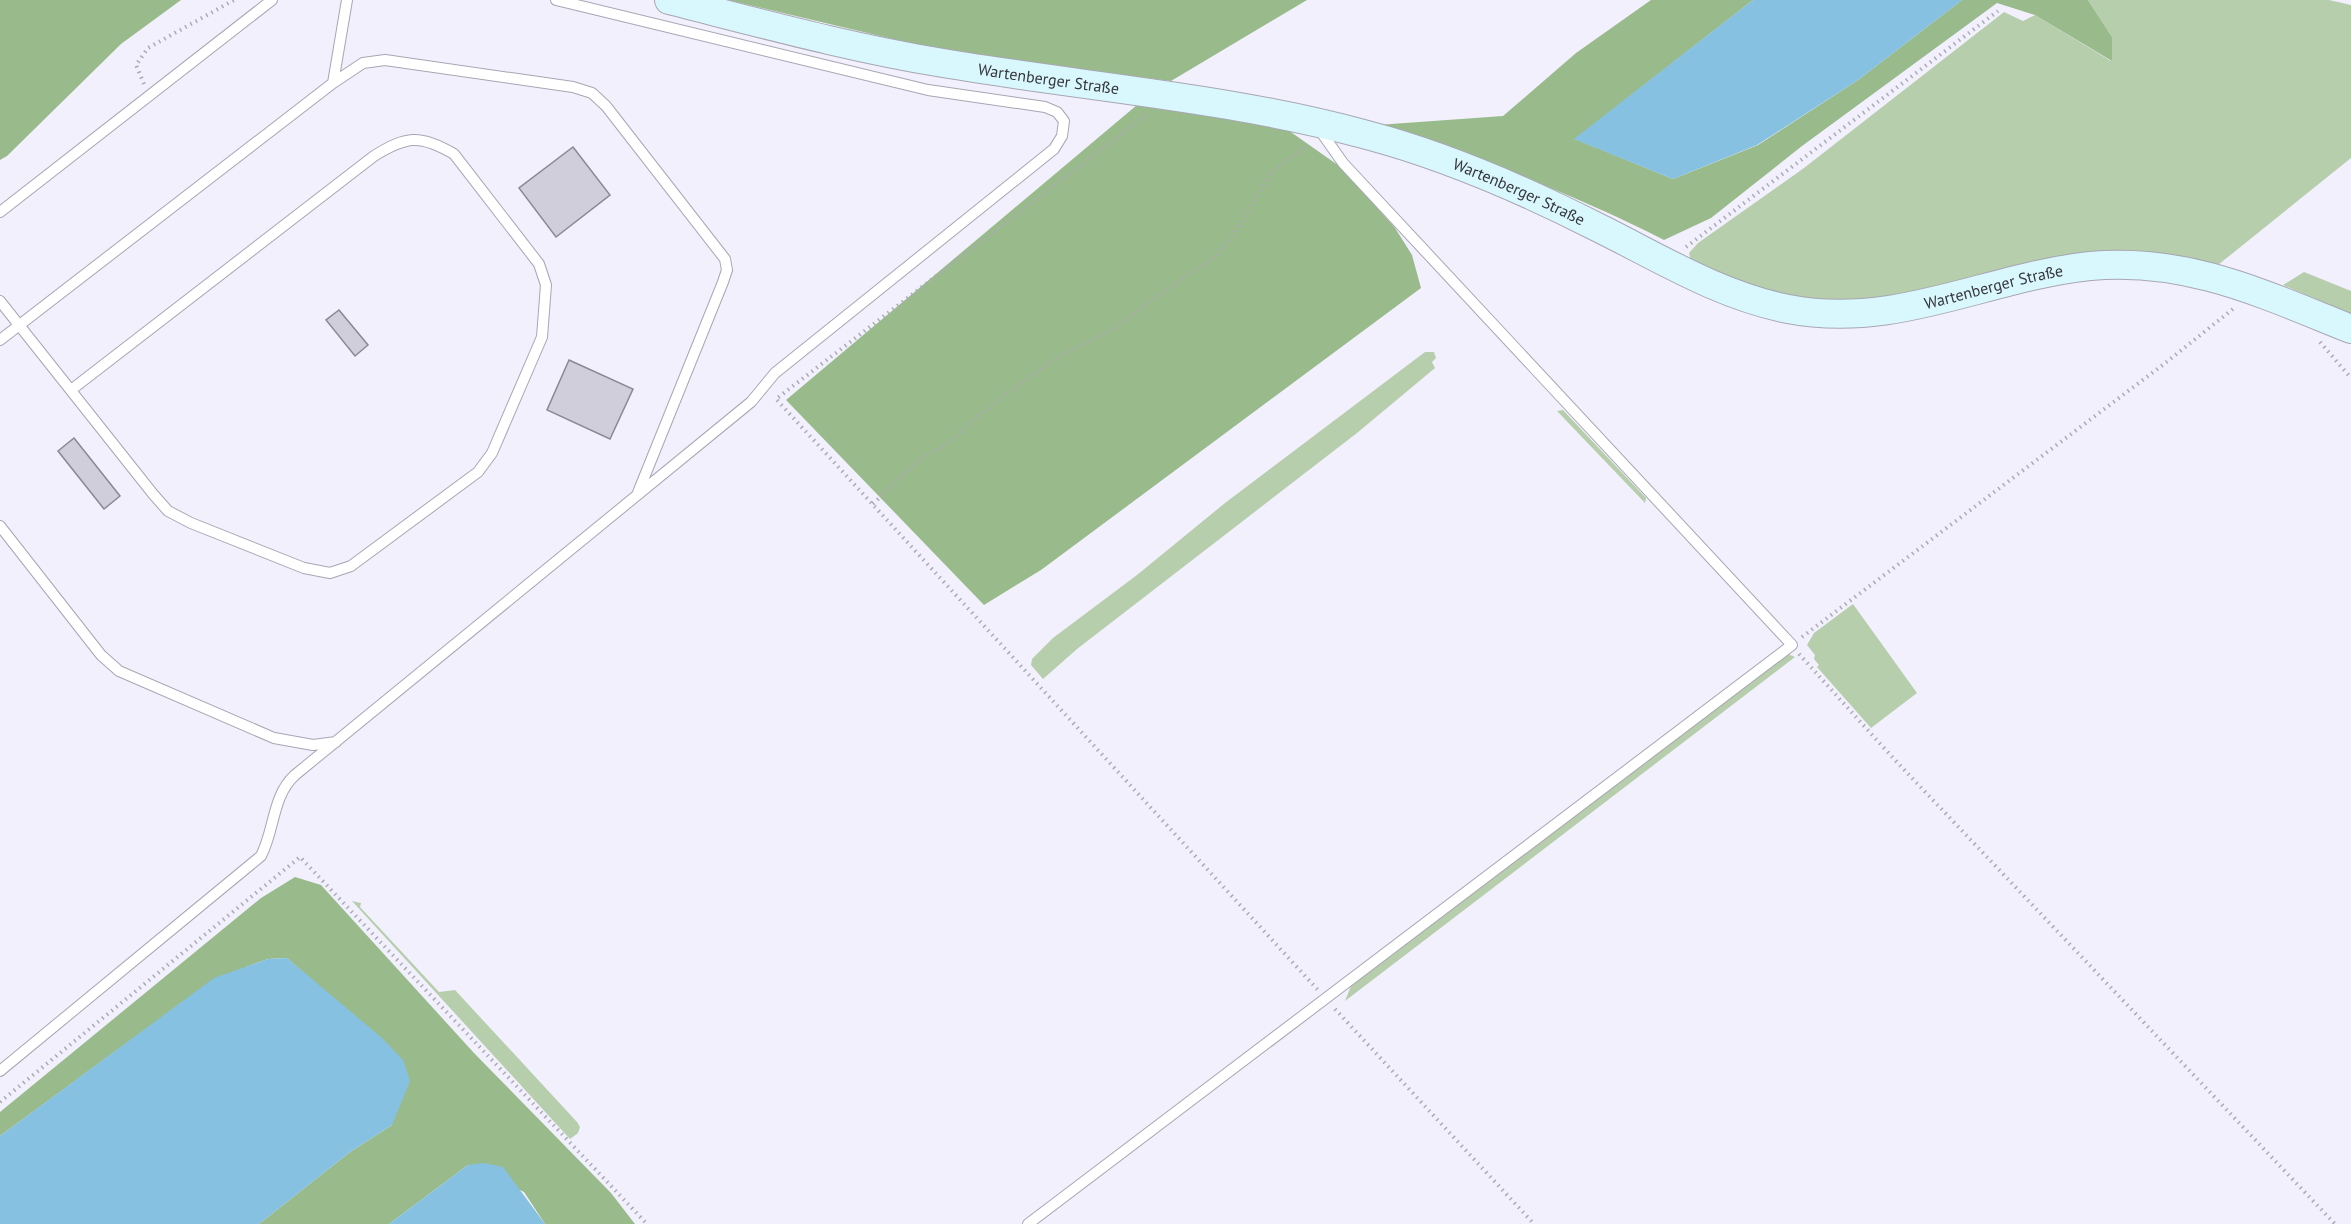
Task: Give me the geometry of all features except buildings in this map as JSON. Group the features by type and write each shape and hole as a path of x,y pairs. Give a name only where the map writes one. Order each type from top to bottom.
{"main road":[{"name":"Wartenberger Straße","path":"669,0 817,37 926,60 1172,95 1423,152 1530,193 1713,285 1756,301 1822,314 1891,311 2023,278 2090,266 2158,266 2191,271 2256,290 2351,329"}],"lane":[{"path":"0,212 272,0"},
{"path":"333,83 347,0"},
{"path":"0,1071 261,856 269,842 284,785 751,402 774,373 1054,149 1062,135 1064,121 1057,112 1045,107 928,90 556,0"},
{"path":"0,340 333,83 363,63 385,60 573,87 592,93 606,106 725,259 727,270 637,496"},
{"path":"1028,1224 1792,645 1343,163 1318,128"},
{"path":"0,301 20,325 71,390 168,511 191,524 303,568 330,573 351,566 478,472 500,437 542,337 546,285 539,264 454,154 436,143 416,140 398,141 374,156 71,390"},
{"path":"0,526 101,656 119,670 274,738 297,744 336,742"}],"path":[{"path":"149,97 136,65 148,48 234,0"},
{"path":"1666,262 1998,11"},
{"path":"1172,95 776,399 1327,999 1359,1037 1534,1224"},
{"path":"873,504 922,457 945,446 987,409 1038,371 1060,356 1115,328 1214,258 1233,235 1271,173 1299,149 1318,128"},
{"path":"2256,290 2164,364 1792,645 1894,759 2335,1224"},
{"path":"0,1102 300,857 647,1224"}],"green space":[{"path":"0,0 181,0 121,44 7,156 0,160"},
{"path":"728,0 1307,0 1171,81 956,54"},
{"path":"1651,0 1753,0 1575,139 1673,179 1758,145 1858,80 1962,0 2088,0 2112,37 2112,61 2035,15 1997,3 1802,146 1711,218 1664,240 1523,177 1377,125 1503,116 1576,53"},
{"path":"2088,0 2329,0 2351,5 2351,158 2218,265 2167,255 1909,296 1847,302 1774,294 1691,261 1689,253 1698,243 1804,168 2004,12 2023,21 2035,15 2111,61 2112,37"},
{"path":"1137,105 1278,123 1342,168 1395,228 1412,255 1421,288 1041,570 984,605 786,400"},
{"path":"2304,272 2351,291 2351,314 2283,285"},
{"path":"1425,352 1434,352 1436,358 1432,362 1435,368 1357,433 1077,649 1043,679 1031,665 1032,659 1053,638 1137,575 1225,503"},
{"path":"1563,410 1646,498 1645,503 1557,411"},
{"path":"1853,604 1917,693 1871,728 1817,667 1819,665 1814,659 1815,655 1807,645 1814,633"},
{"path":"1788,654 1795,657 1345,1001 1351,986"},
{"path":"295,877 321,885 474,1053 611,1193 635,1224 545,1224 524,1192 468,1165 389,1224 259,1224 350,1152 392,1125 320,987 287,958 268,959 246,967 117,1050 0,1136 0,1112 261,898"},
{"path":"352,901 361,903 360,907 439,992 455,990 577,1122 580,1127 578,1133 570,1139"}],"water":[{"path":"1753,0 1962,0 1858,80 1757,145 1673,179 1574,139"},
{"path":"287,958 382,1038 403,1060 410,1081 392,1125 350,1152 259,1224 0,1224 0,1136 214,978 268,959"},
{"path":"484,1163 503,1167 545,1224 389,1224 468,1165"}]}
